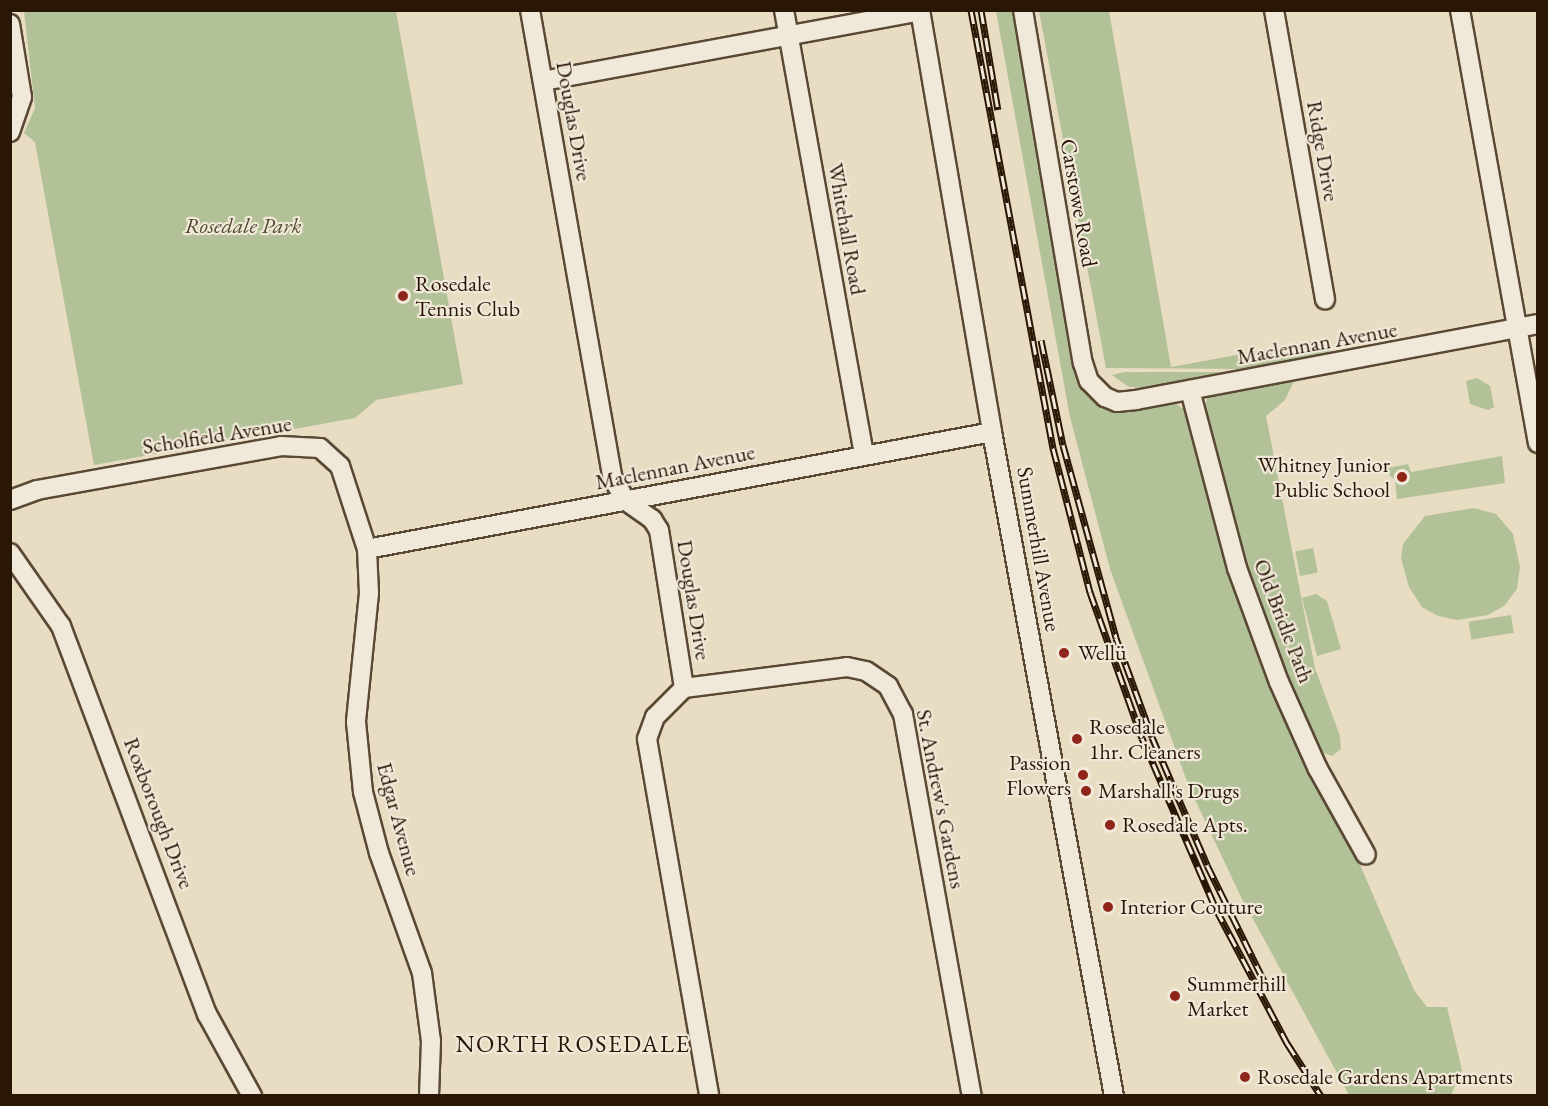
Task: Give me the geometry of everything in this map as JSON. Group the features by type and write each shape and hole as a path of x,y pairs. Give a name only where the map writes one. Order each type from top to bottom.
{"street":[{"name":"Douglas Drive","path":"530,10 602,425 614,479 626,501 652,519 659,530 684,688 655,717 647,739 709,1095"},
{"name":"Whitehall Road","path":"784,10 864,455"},
{"name":"Carstowe Road","path":"1023,10 1083,363 1089,381 1105,397"},
{"name":"Ridge Drive","path":"1274,10 1325,300"},
{"path":"1460,10 1538,442"},
{"path":"543,81 920,11"},
{"name":"Summerhill Avenue","path":"920,11 992,432 1114,1095"},
{"path":"10,24 22,97 10,132"},
{"name":"Maclennan Avenue","path":"1105,397 1117,402 1190,390 1538,324"},
{"name":"Old Bridle Path","path":"1190,390 1237,568 1280,682 1318,770 1366,855"},
{"name":"Maclennan Avenue","path":"367,549 992,432"},
{"name":"Scholfield Avenue","path":"10,500 37,490 301,445 320,448 340,466 367,549"},
{"name":"Edgar Avenue","path":"367,549 369,593 356,722 359,763 379,853 422,973 431,1041 429,1095"},
{"name":"Roxborough Drive","path":"10,553 60,626 207,1014 252,1095"},
{"name":"St. Andrew's Gardens","path":"684,688 847,667 866,671 888,686 903,714 972,1095"}],"green space":[{"name":"Rosedale Park","path":"24,11 396,11 463,384 376,400 355,418 94,465 35,142 24,133 35,108"},
{"path":"996,11 1015,11 1095,395 1171,401 1184,409 1227,556 1414,990 1427,1007 1447,1007 1462,1070 1451,1095 1349,1095 1241,897 1189,787 1110,569 1070,417"},
{"path":"1039,11 1109,11 1171,367 1329,338 1331,353 1247,369 1106,368"},
{"path":"1125,372 1222,372 1143,388 1129,387 1112,375"},
{"path":"1477,378 1490,386 1494,407 1488,410 1470,404 1466,381"},
{"path":"1294,381 1285,400 1266,416 1315,668 1340,736 1341,749 1332,756 1321,752 1283,665 1235,527 1204,411 1207,398 1213,395"},
{"path":"1502,456 1505,483 1397,499 1395,480 1383,469 1408,464 1411,472"},
{"path":"1474,508 1496,514 1513,534 1520,567 1517,589 1504,606 1488,615 1457,620 1438,616 1422,607 1409,587 1401,558 1403,544 1425,516"},
{"path":"1313,548 1318,573 1300,576 1295,551"},
{"path":"1316,594 1327,601 1341,649 1317,656 1302,598"},
{"path":"1511,615 1514,633 1471,640 1469,622"}],"railway":[{"path":"971,10 1053,448 1090,592 1142,738 1216,909 1287,1043 1321,1096"},
{"path":"981,10 998,110"},
{"path":"1041,340 1063,445 1116,638 1152,737 1207,865 1264,981"}],"place":[{"name":"Rosedale Tennis Club","path":"403,296"},
{"name":"Whitney Junior Public School","path":"1402,477"},
{"name":"Wellü","path":"1064,653"},
{"name":"Rosedale 1hr. Cleaners","path":"1077,739"},
{"name":"Passion Flowers","path":"1083,775"},
{"name":"Marshall's Drugs","path":"1086,791"},
{"name":"Rosedale Apts.","path":"1110,825"},
{"name":"Interior Couture","path":"1108,907"},
{"name":"Summerhill Market","path":"1175,996"},
{"name":"Rosedale Gardens Apartments","path":"1245,1077"}],"district":[{"name":"NORTH ROSEDALE","path":"573,1044"}]}
